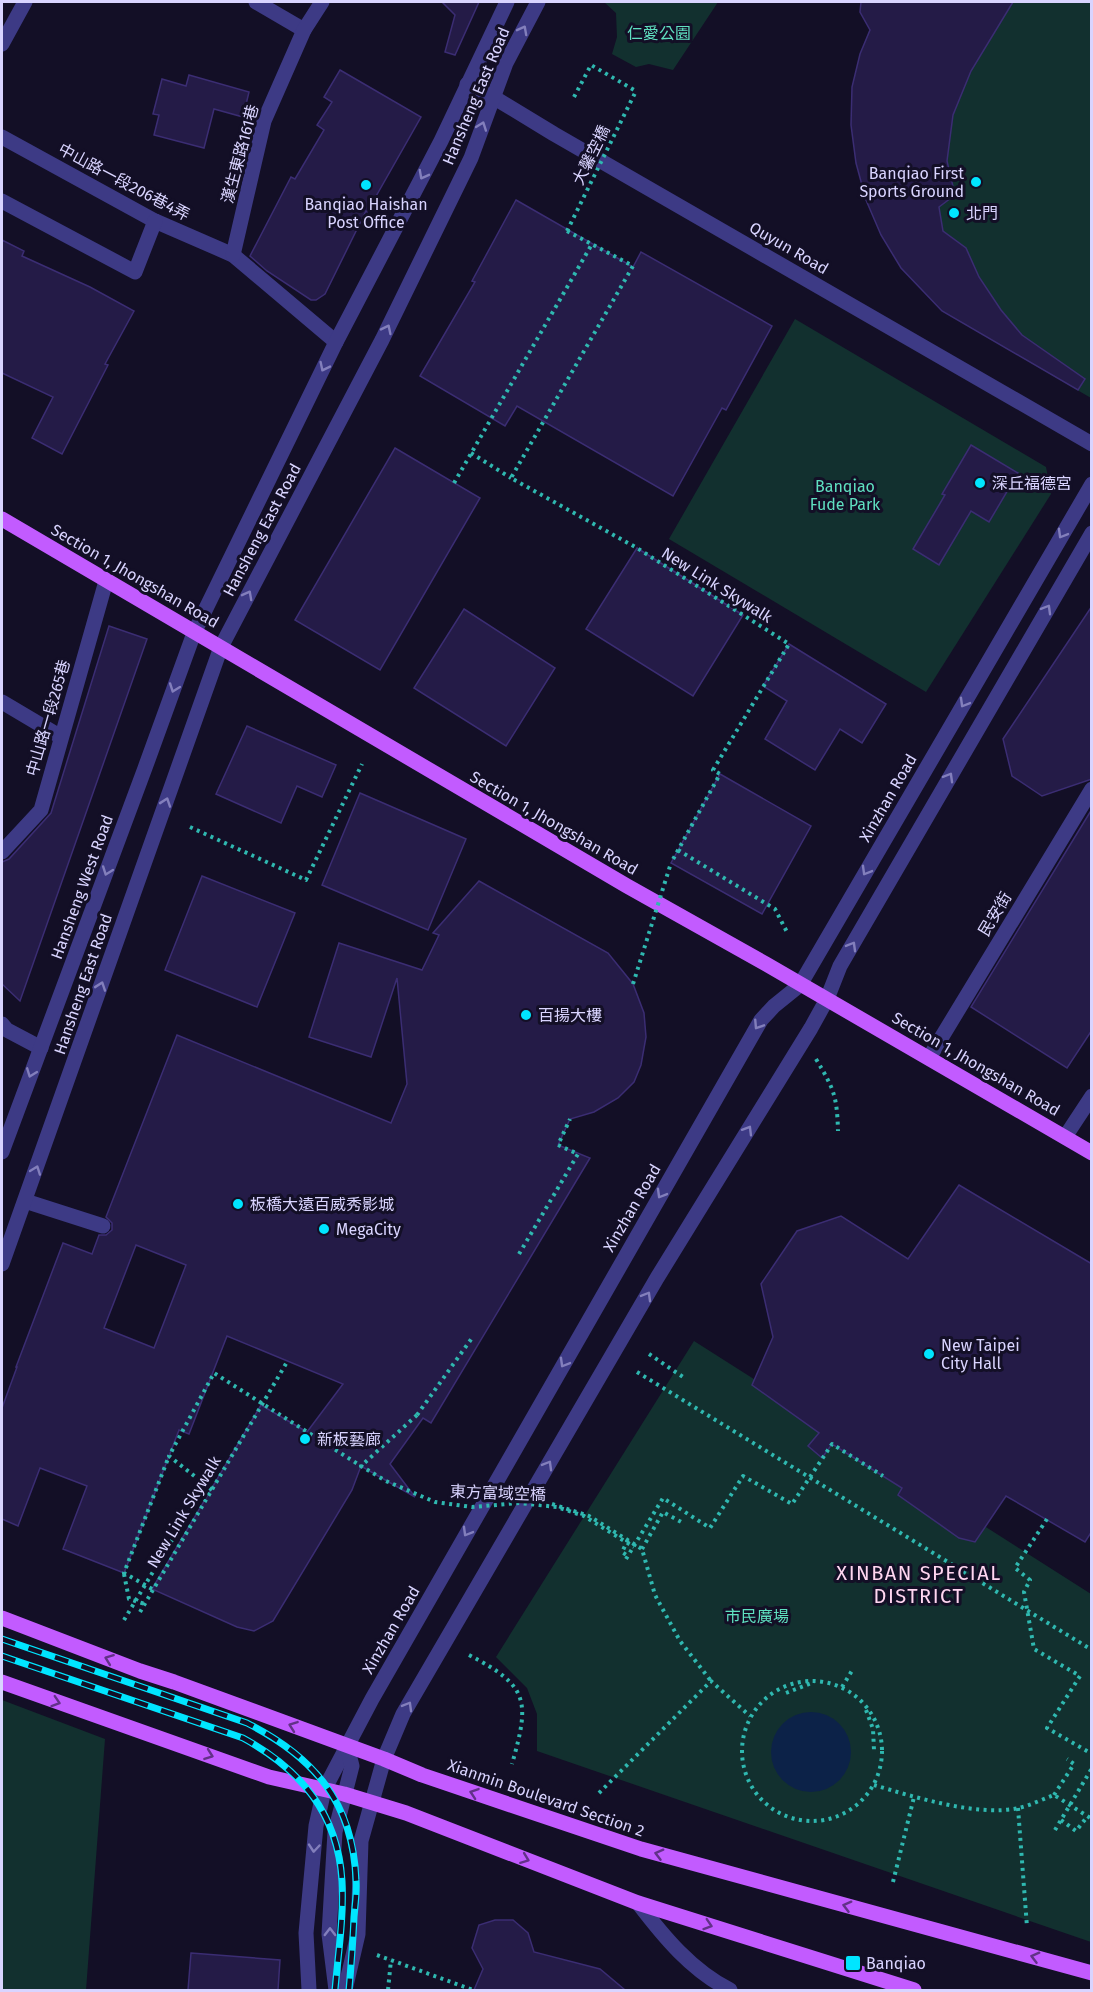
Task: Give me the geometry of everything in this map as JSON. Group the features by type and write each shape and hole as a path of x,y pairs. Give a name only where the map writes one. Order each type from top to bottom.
{"main road":[{"name":"Section 1, Jhongshan Road","path":"2,519 627,886 1092,1153"},
{"name":"Xianmin Boulevard Section 2","path":"2,1618 140,1671 384,1759 429,1778 641,1850 1092,1972"},
{"path":"2,1682 269,1777 372,1802 638,1903 914,1990"}],"street":[{"path":"2,44 25,2"},
{"path":"256,2 304,30"},
{"name":"漢生東路161巷","path":"232,255 264,121 304,30 322,2"},
{"name":"Hansheng East Road","path":"194,633 336,342 441,141 507,2"},
{"name":"Hansheng East Road","path":"2,1264 221,647 382,340 471,158 506,63 538,2"},
{"name":"Quyun Road","path":"467,84 1092,444"},
{"name":"中山路一段206巷4弄","path":"2,137 155,221 232,255 336,342"},
{"path":"2,201 135,272 155,221"},
{"name":"Xinzhan Road","path":"309,1990 306,1933 316,1826 324,1790 372,1699 761,1020 800,985 1092,484"},
{"path":"345,1990 358,1934 361,1841 384,1759 403,1714 657,1278 827,999 840,966 1092,532"},
{"name":"中山路一段265巷","path":"2,852 41,810 106,581"},
{"name":"Hansheng West Road","path":"2,1152 7,1123 41,1048 194,633"},
{"path":"2,702 61,737"},
{"name":"民安街","path":"929,1058 1092,789"},
{"path":"2,1024 7,1030 41,1048"},
{"path":"1065,1137 1092,1096"},
{"path":"25,1201 103,1226"},
{"path":"336,1990 329,1934 335,1832 352,1766 347,1747"},
{"path":"638,1903 671,1946 713,1982 730,1990"}],"path":[{"name":"大馨空橋","path":"574,97 591,65 636,91 567,231 592,244"},
{"path":"454,483 471,453 592,244 633,266 511,478 471,453"},
{"name":"New Link Skywalk","path":"511,478 637,548 789,644 713,770 720,774 670,863 633,984"},
{"path":"190,827 306,880 362,764"},
{"path":"678,850 775,909 788,934"},
{"path":"816,1059 832,1084 837,1103 838,1131"},
{"path":"519,1254 578,1154 558,1145 570,1119"},
{"path":"361,1467 417,1415 472,1338"},
{"path":"649,1354 686,1379"},
{"name":"New Link Skywalk","path":"214,1372 169,1456 124,1573 152,1589 287,1362"},
{"name":"東方富域空橋","path":"214,1372 261,1405 361,1467 386,1481 435,1502 472,1507 519,1503 557,1508 584,1516 634,1546"},
{"path":"637,1372 1092,1650"},
{"path":"628,1540 622,1552 627,1558 663,1498 710,1528 743,1476 792,1504 832,1444 882,1476"},
{"path":"169,1456 212,1490"},
{"path":"196,1488 207,1497"},
{"path":"124,1620 201,1492"},
{"path":"552,1504 589,1516 642,1549 655,1595 680,1641 711,1681 750,1716"},
{"path":"642,1549 663,1512 683,1523"},
{"path":"1047,1519 1015,1568 1030,1580 1024,1592 1034,1649 1080,1676 1047,1728 1092,1754"},
{"path":"124,1573 129,1599 145,1604"},
{"path":"140,1612 152,1589"},
{"path":"469,1655 501,1673 520,1697 523,1718 512,1764"},
{"path":"842,1687 853,1670"},
{"path":"598,1793 711,1681"},
{"path":"801,1681 820,1681 842,1687 861,1700 875,1719 882,1741 881,1764 874,1785 860,1803 842,1815 820,1821 798,1820 778,1812 760,1798 748,1780 742,1759 743,1737 750,1716 763,1699 781,1687 801,1681"},
{"path":"786,1693 820,1681"},
{"path":"861,1700 873,1729 874,1750"},
{"path":"874,1785 914,1797 986,1809 1018,1808 1054,1795 1074,1764 1067,1759"},
{"path":"1055,1830 1092,1768"},
{"path":"1054,1795 1089,1818 1076,1831 1061,1820"},
{"path":"893,1882 914,1797"},
{"path":"1018,1808 1027,1927"},
{"path":"377,1955 473,1990"},
{"path":"388,1990 391,1960"}],"green space":[{"name":"仁愛公園","path":"604,2 718,2 673,70 649,64 636,67 612,54 617,37 616,13"},
{"name":"Banqiao First Sports Ground","path":"862,2 1091,2 1091,398 942,311 901,268 881,235 866,200 856,163 851,125 852,87 860,54 871,26 860,12"},
{"name":"Banqiao Fude Park","path":"795,319 1046,467 1051,494 926,692 669,539"},
{"name":"市民廣場","path":"694,1341 1091,1594 1091,1942 537,1751 537,1714 527,1688 496,1657"},
{"path":"2,1700 105,1739 86,1990 2,1990"}],"water":[{"path":"811,1712 826,1715 839,1724 848,1737 851,1752 848,1767 839,1780 826,1789 811,1792 796,1789 783,1780 774,1767 771,1752 774,1737 783,1724 796,1715"}],"building":[{"path":"442,2 479,2 455,55 445,52 455,15"},
{"path":"861,2 1013,2 971,71 953,115 947,161 955,195 939,207 943,231 966,248 979,277 1001,310 1022,335 1085,379 1078,390 942,311 901,268 881,235 866,200 856,163 851,125 852,87 860,54 870,30 860,12"},
{"path":"340,70 421,117 366,211 325,294 316,300 311,300 267,271 250,256 291,177 295,179 324,130 317,125 332,102 324,97"},
{"path":"189,75 249,92 243,117 214,109 204,148 154,135 159,115 153,114 162,79 186,86"},
{"path":"516,200 633,267 641,252 772,326 726,410 722,408 673,496 517,406 505,426 420,376 475,282 472,281"},
{"path":"2,240 24,251 22,256 90,287 134,311 105,364 108,365 62,454 32,438 53,397 2,373"},
{"name":"深丘福德宮","path":"971,445 1018,473 989,522 971,511 939,565 913,549"},
{"path":"395,448 480,498 380,670 295,620"},
{"path":"637,548 743,615 693,696 586,629"},
{"path":"1092,606 1092,779 1042,796 1012,776 1003,739"},
{"path":"464,609 555,668 506,746 414,688"},
{"path":"109,626 147,639 20,1001 2,984 2,862 9,859 51,813"},
{"path":"789,644 886,704 862,743 840,729 815,770 765,739 787,701 763,686"},
{"path":"247,726 336,765 322,797 297,786 281,823 216,794"},
{"path":"720,774 811,826 762,914 671,863"},
{"path":"360,793 466,839 428,930 322,885"},
{"path":"1092,809 1092,1030 1067,1068 971,1007"},
{"path":"202,876 295,913 257,1007 165,970"},
{"path":"479,881 608,953 633,984 644,1013 646,1037 641,1065 634,1082 618,1098 594,1112 570,1119 558,1145 590,1158 431,1423 423,1418 390,1464 415,1497 361,1466 352,1490 273,1621 254,1631 237,1627 152,1589 261,1405 307,1432 343,1384 227,1336 189,1434 179,1430 124,1573 63,1549 87,1486 40,1468 18,1526 2,1519 2,1408 16,1367 63,1243 92,1254 99,1235 106,1235 112,1230 112,1223 106,1217 177,1035 391,1123 407,1084 397,978 371,1057 309,1037 339,943 422,970 439,935 433,933","holes":["136,1245 186,1265 154,1348 104,1328"]},
{"name":"New Taipei City Hall","path":"959,1185 1092,1264 1092,1531 1085,1542 1006,1496 975,1542 959,1538 898,1495 902,1488 832,1444 822,1458 808,1446 819,1433 752,1385 773,1337 761,1284 797,1231 841,1216 908,1259"},
{"path":"495,1920 513,1920 528,1933 534,1952 600,1969 625,1990 474,1990 483,1969 472,1948 479,1925"},
{"path":"191,1953 280,1960 278,1990 188,1990"}],"railway":[{"path":"2,1639 247,1723 271,1736 310,1767 338,1805 347,1827 353,1852 356,1889 349,1990"},
{"path":"2,1656 243,1738 282,1764 298,1779 324,1814 333,1834 339,1857 342,1908 335,1990"}],"place":[{"name":"Banqiao First Sports Ground","path":"976,182"},
{"name":"Banqiao Haishan Post Office","path":"366,185"},
{"name":"北門","path":"954,213"},
{"name":"深丘福德宮","path":"980,483"},
{"name":"百揚大樓","path":"526,1015"},
{"name":"板橋大遠百威秀影城","path":"238,1204"},
{"name":"MegaCity","path":"324,1229"},
{"name":"New Taipei City Hall","path":"929,1354"},
{"name":"新板藝廊","path":"305,1439"},
{"name":"Banqiao","path":"853,1963"}],"district":[{"name":"XINBAN SPECIAL DISTRICT","path":"919,1584"}]}
